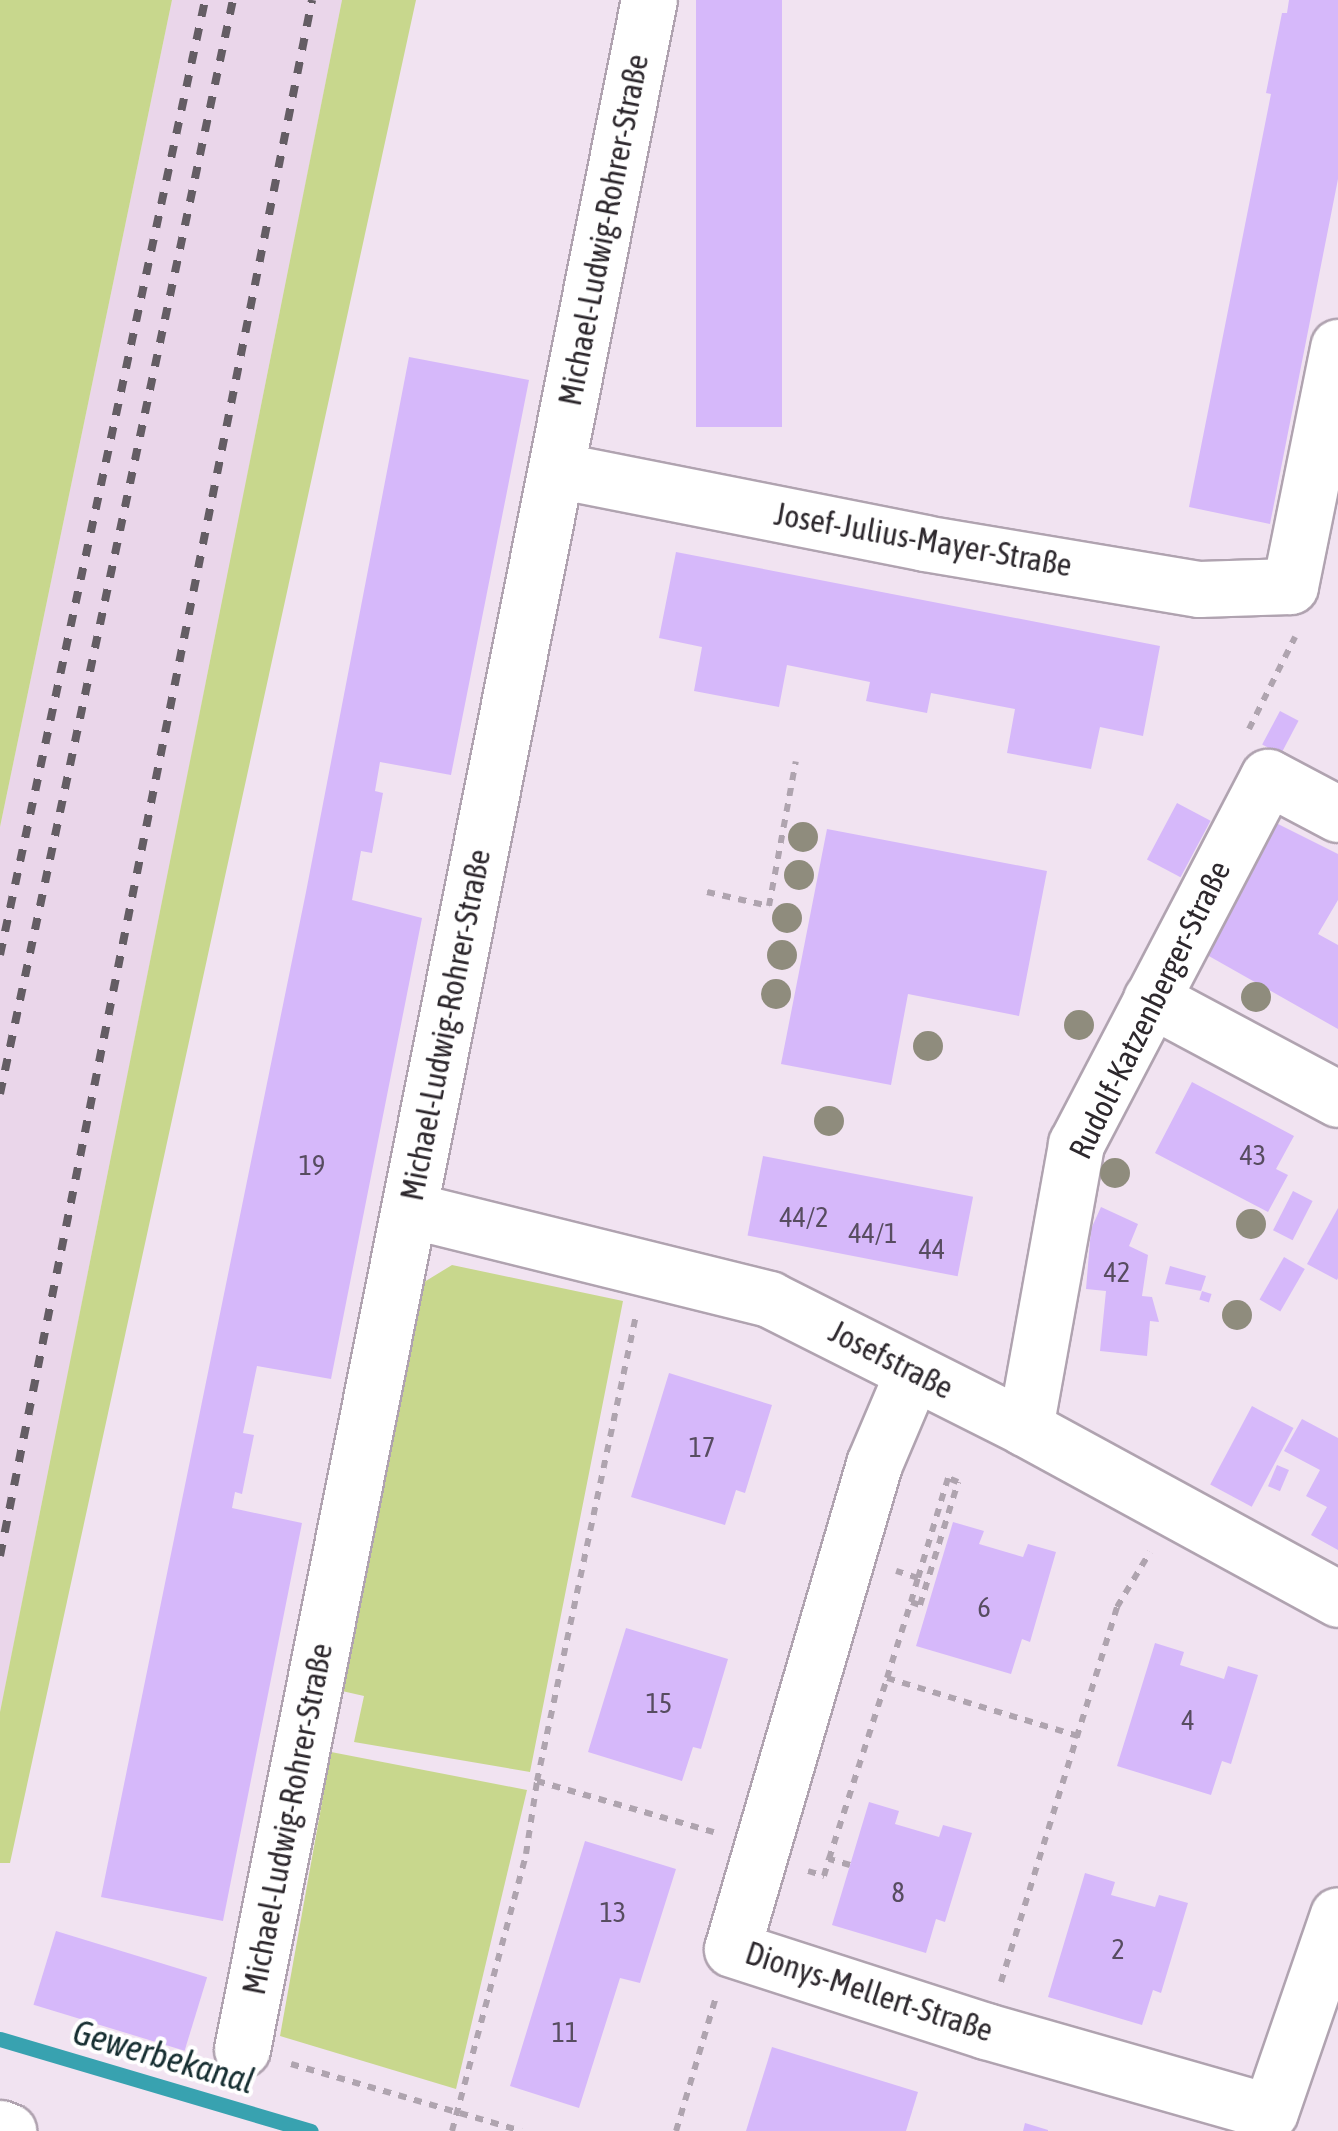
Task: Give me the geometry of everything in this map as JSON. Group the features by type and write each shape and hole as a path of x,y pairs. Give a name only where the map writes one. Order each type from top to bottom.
{"street":[{"name":"Michael-Ludwig-Rohrer-Straße","path":"242,2049 649,0"},
{"path":"1290,586 1338,347"},
{"name":"Josef-Julius-Mayer-Straße","path":"558,470 924,543 1200,590 1290,586"},
{"path":"1261,791 1338,814"},
{"name":"Rudolf-Katzenberger-Straße","path":"1025,1428 1076,1144 1261,791"},
{"path":"1151,999 1338,1099"},
{"name":"Josefstraße","path":"410,1210 769,1299 1025,1428 1338,1599"},
{"name":"Dionys-Mellert-Straße","path":"914,1372 874,1464 732,1949 986,2031 1270,2112 1338,1914"},
{"path":"0,2128 8,2131"}],"path":[{"path":"1261,791 1243,740 1296,640 1290,586"},
{"path":"707,892 769,906 796,761"},
{"path":"452,2131 526,1854 537,1781 646,1266"},
{"path":"815,1873 824,1876 948,1478 958,1482 933,1575 920,1605 911,1602"},
{"path":"847,1556 918,1578"},
{"path":"986,2031 1117,1607 1139,1572"},
{"path":"887,1678 1078,1736"},
{"path":"537,1781 762,1846"},
{"path":"829,1859 850,1865"},
{"path":"676,2131 732,1949"},
{"path":"242,2049 521,2131"}],"shaded area":[{"path":"172,0 342,0 0,1712 0,827"}],"green space":[{"path":"0,0 172,0 0,827"},
{"path":"342,0 416,0 10,1863 0,1863 0,1712"},
{"path":"452,1265 623,1301 530,1772 354,1742 364,1696 342,1691 416,1287"},
{"path":"331,1752 527,1790 456,2089 280,2036"}],"building":[{"path":"696,0 782,0 782,427 696,427"},
{"path":"1289,0 1338,0 1338,179 1270,524 1189,507 1271,94 1266,93 1282,13 1287,13"},
{"path":"409,357 529,380 451,775 380,762 375,791 383,793 372,853 361,851 352,900 422,918 331,1379 257,1366 243,1433 254,1435 242,1494 235,1492 232,1508 302,1523 223,1921 101,1897 306,892"},
{"path":"676,552 1160,646 1143,736 1100,727 1091,769 1007,753 1015,709 931,693 927,713 866,701 870,682 787,665 779,707 694,691 702,647 659,638"},
{"path":"1280,711 1299,721 1281,754 1262,745"},
{"path":"1177,803 1211,821 1181,877 1147,860"},
{"path":"1270,820 1338,854 1338,900 1318,934 1338,945 1338,1029 1200,951"},
{"path":"827,829 1047,871 1019,1016 908,994 891,1085 781,1064"},
{"path":"1192,1082 1294,1136 1276,1169 1288,1175 1268,1212 1155,1153"},
{"path":"763,1156 973,1197 958,1276 748,1236"},
{"path":"1293,1191 1313,1201 1293,1240 1273,1230"},
{"path":"1101,1207 1138,1224 1129,1246 1148,1255 1142,1296 1152,1297 1159,1322 1150,1321 1147,1356 1100,1351 1106,1291 1086,1289 1091,1229"},
{"path":"1338,1208 1338,1278 1337,1280 1307,1264"},
{"path":"1284,1257 1305,1269 1280,1311 1260,1299"},
{"path":"1170,1266 1206,1276 1201,1291 1165,1284"},
{"path":"1202,1291 1212,1294 1209,1303 1199,1300"},
{"path":"669,1373 772,1405 745,1493 736,1490 725,1525 631,1497"},
{"path":"1252,1406 1293,1428 1252,1507 1210,1485"},
{"path":"1302,1419 1338,1438 1338,1550 1311,1535 1327,1507 1306,1496 1320,1470 1284,1451"},
{"path":"1277,1465 1289,1470 1280,1491 1268,1486"},
{"path":"953,1522 984,1531 979,1544 1023,1557 1028,1544 1056,1552 1030,1642 1022,1639 1011,1674 916,1646"},
{"path":"626,1628 728,1659 701,1749 693,1747 682,1781 588,1752"},
{"path":"1155,1643 1184,1652 1180,1665 1224,1679 1228,1666 1258,1675 1231,1764 1222,1761 1211,1795 1117,1766"},
{"path":"869,1802 899,1811 895,1824 939,1837 943,1825 972,1833 945,1922 936,1919 926,1953 832,1925"},
{"path":"585,1841 676,1869 640,1983 620,1978 579,2108 510,2086"},
{"path":"1085,1873 1115,1882 1111,1895 1155,1907 1159,1895 1188,1903 1161,1993 1153,1990 1142,2025 1048,1997"},
{"path":"56,1931 207,1977 185,2051 33,2005"},
{"path":"772,2047 918,2092 906,2131 746,2131"},
{"path":"1025,2123 1048,2130 1048,2131 1023,2131"}],"waterway":[{"name":"Gewerbekanal","path":"0,2039 311,2131"}],"railway":[{"path":"0,955 205,0"},
{"path":"0,1094 233,0"},
{"path":"0,1556 312,0"}]}
